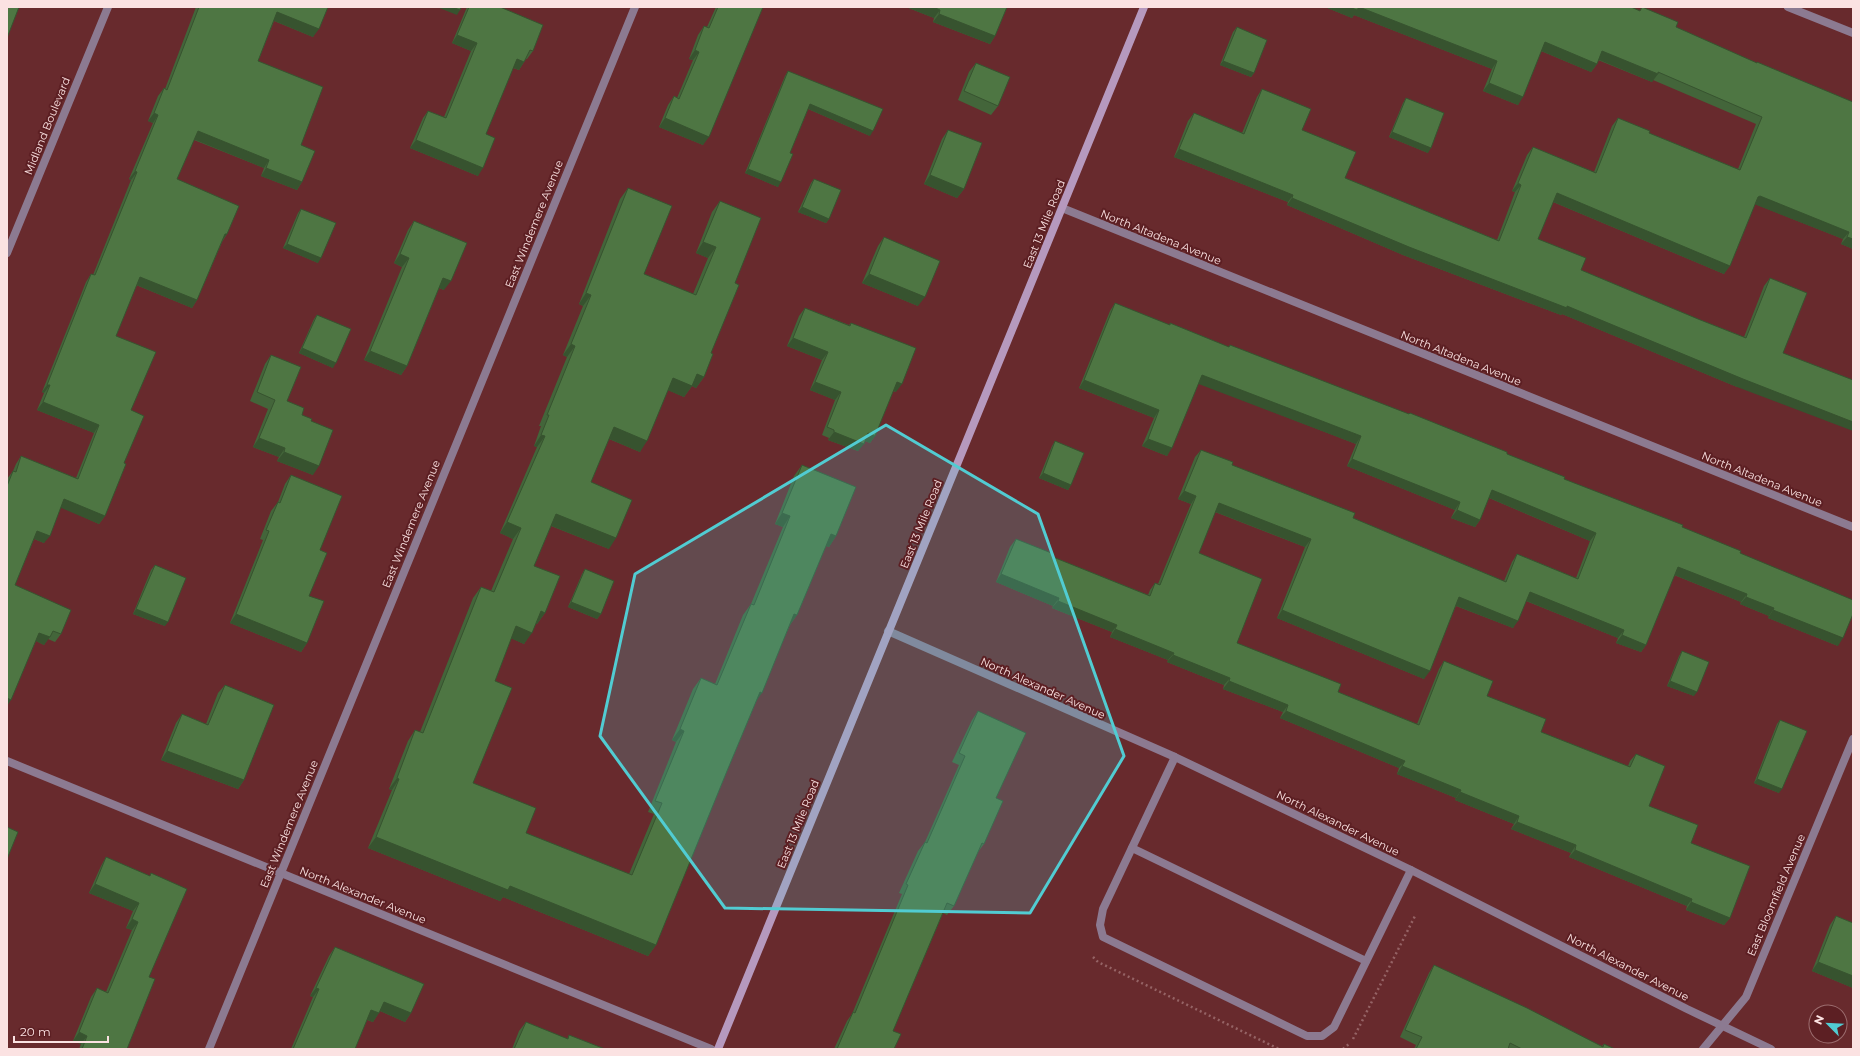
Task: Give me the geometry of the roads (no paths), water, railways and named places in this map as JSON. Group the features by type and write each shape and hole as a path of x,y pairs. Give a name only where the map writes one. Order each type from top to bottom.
{"main road":[{"name":"East 13 Mile Road","path":"718,1049 1144,7"}],"street":[{"name":"Midland Boulevard","path":"7,253 108,7"},
{"name":"East Windemere Avenue","path":"209,1049 635,7"},
{"path":"1788,7 1853,33"},
{"name":"North Altadena Avenue","path":"1062,208 1853,528"},
{"name":"North Alexander Avenue","path":"888,631 1175,758 1411,870 1687,1009 1771,1049"},
{"name":"East Bloomfield Avenue","path":"1703,1049 1723,1026 1748,992 1853,740"},
{"path":"1175,758 1103,910 1100,924 1103,937 1307,1036 1322,1036 1334,1027 1411,870"},
{"name":"North Alexander Avenue","path":"7,761 712,1049"},
{"path":"1132,848 1366,961"}]}
